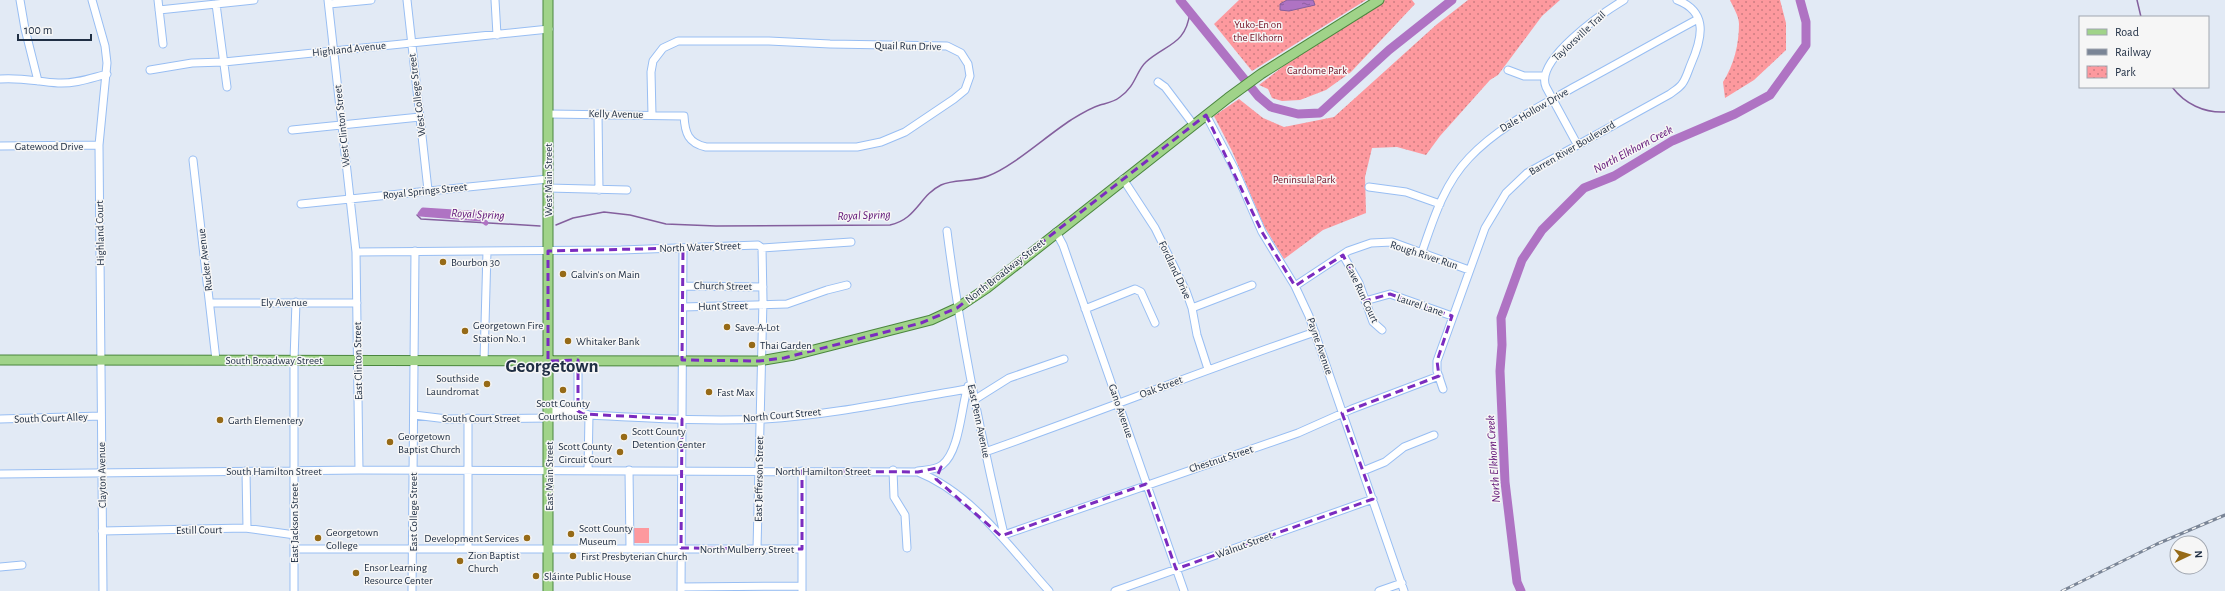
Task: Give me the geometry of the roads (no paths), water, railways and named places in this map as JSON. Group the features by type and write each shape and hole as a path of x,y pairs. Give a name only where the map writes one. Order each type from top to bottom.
{"main road":[{"name":"West Main Street","path":"548,0 548,360"},
{"name":"North Broadway Street","path":"578,360 762,361 792,356 938,318 957,308 987,288 1123,179 1238,90 1379,0"},
{"name":"South Broadway Street","path":"0,360 578,360"},
{"name":"East Main Street","path":"548,360 548,591"}],"street":[{"path":"20,0 25,29 38,81"},
{"name":"Highland Court","path":"92,0 105,46 107,74 99,146 101,360"},
{"path":"158,0 162,44"},
{"path":"159,10 254,0"},
{"path":"328,2 371,0"},
{"name":"West College Street","path":"407,0 428,190"},
{"path":"495,0 497,35"},
{"name":"Taylorsville Trail","path":"1544,76 1554,56 1604,11 1624,0"},
{"path":"1677,0 1693,9 1698,19"},
{"name":"West Clinton Street","path":"328,2 356,252"},
{"path":"216,4 227,87"},
{"name":"Dale Hollow Drive","path":"1422,252 1440,204 1456,175 1468,159 1496,133 1553,99 1698,19"},
{"name":"Barren River Boulevard","path":"1443,389 1437,361 1484,228 1506,193 1527,173 1577,144 1670,94 1682,84 1695,56 1701,33 1698,19"},
{"name":"Highland Avenue","path":"150,70 192,63 224,62 549,29"},
{"name":"Quail Run Drive","path":"652,115 651,72 653,61 663,48 678,41 769,41 830,44 947,46 961,53 970,70 970,76 965,90 919,124 881,142 857,148 706,147 690,140 685,129 684,116"},
{"path":"1508,70 1524,76 1544,76 1544,83 1577,144"},
{"path":"0,79 11,78 74,83 107,74"},
{"path":"1158,82 1165,87 1193,124"},
{"name":"Kelly Avenue","path":"548,114 684,116"},
{"path":"598,114 598,190"},
{"name":"Payne Avenue","path":"1206,115 1234,168 1268,245 1295,286 1315,332 1404,591"},
{"path":"292,130 420,117"},
{"name":"Gatewood Drive","path":"0,146 99,146"},
{"name":"Rucker Avenue","path":"193,160 216,360"},
{"name":"Fordland Drive","path":"1123,179 1155,228 1192,308 1197,335 1208,369"},
{"name":"Royal Springs Street","path":"301,204 350,200 428,190 548,184 598,190 627,190"},
{"path":"1369,187 1406,192 1440,204"},
{"name":"East Penn Avenue","path":"947,231 957,308 970,380 1002,535"},
{"name":"Gano Avenue","path":"1056,232 1063,245 1184,591"},
{"name":"North Water Street","path":"356,252 683,248 758,245 762,248 851,242"},
{"name":"Rough River Run","path":"1295,286 1343,254 1359,246 1383,242 1392,242 1469,270"},
{"path":"683,248 681,589 802,589 802,471"},
{"name":"East Jefferson Street","path":"757,549 763,305 762,248"},
{"path":"414,361 415,251"},
{"path":"484,361 486,251"},
{"name":"East Clinton Street","path":"356,252 358,303 359,470"},
{"name":"Cave Run Court","path":"1343,254 1357,278 1373,322 1382,330"},
{"name":"Hunt Street","path":"682,307 787,304 848,285"},
{"path":"1192,308 1252,285"},
{"name":"Church Street","path":"683,286 763,287"},
{"path":"1085,309 1135,289 1141,292 1155,323"},
{"name":"Laurel Lane","path":"1365,301 1390,294 1452,316"},
{"name":"East Jackson Street","path":"294,591 294,360 296,302"},
{"name":"Ely Avenue","path":"210,303 358,303"},
{"name":"Oak Street","path":"985,452 1118,404 1208,369 1315,332"},
{"path":"974,400 1009,378 1064,359"},
{"name":"Clayton Avenue","path":"101,360 103,591"},
{"path":"578,360 578,411"},
{"name":"East College Street","path":"412,591 414,361"},
{"name":"Chestnut Street","path":"1002,535 1146,484 1298,433 1342,413 1439,376"},
{"path":"936,479 942,465 951,451 956,438 970,380"},
{"name":"North Court Street","path":"549,414 578,411 589,415 760,419 829,411 967,389"},
{"name":"South Court Street","path":"414,415 447,419 549,414"},
{"path":"588,470 589,415"},
{"name":"South Court Alley","path":"0,419 101,416"},
{"path":"468,418 467,465 470,471 468,548"},
{"path":"1363,471 1386,462 1404,447 1434,435"},
{"path":"918,472 942,465"},
{"path":"629,470 630,548"},
{"path":"893,470 894,497 905,516 908,548"},
{"name":"North Hamilton Street","path":"549,471 893,470 918,472 936,479 978,512 1002,535 1049,591"},
{"name":"South Hamilton Street","path":"0,474 102,471 549,471"},
{"path":"246,471 247,528"},
{"name":"Walnut Street","path":"1115,591 1373,499"},
{"name":"Estill Court","path":"102,531 247,528 294,535"},
{"name":"North Mulberry Street","path":"294,549 802,549"},
{"path":"0,567 22,565"},
{"path":"1379,591 1402,583"}],"water":[{"path":"1287,0 1313,0 1315,5 1289,11 1280,10 1280,4"}],"waterway":[{"name":"North Elkhorn Creek","path":"1180,0 1258,96 1271,107 1298,114 1320,113 1389,50 1452,0"},
{"name":"North Elkhorn Creek","path":"1521,591 1517,582 1505,482 1500,371 1502,345 1501,318 1522,260 1542,230 1584,188 1614,176 1672,141 1735,114 1770,95 1806,45 1806,22 1800,0"},
{"path":"2137,0 2141,16"},
{"name":"Royal Spring","path":"556,225 573,218 604,212 630,215 666,224 716,226 890,225 899,222 912,213 928,195 941,185 988,176 1019,158 1078,116 1092,108 1118,99 1133,83 1146,62 1180,38 1188,23 1190,12"},
{"path":"2173,88 2189,103 2202,109 2225,112"},
{"name":"Royal Spring","path":"485,214 423,210 420,214 481,219 486,223"},
{"name":"Royal Spring","path":"417,215 421,219 540,226"}],"railway":[{"path":"2062,591 2157,544 2225,515"}],"place":[{"name":"Bourbon 30","path":"443,262"},
{"name":"Galvin's on Main","path":"563,274"},
{"name":"Save-A-Lot","path":"727,327"},
{"name":"Georgetown Fire Station No. 1","path":"465,331"},
{"name":"Whitaker Bank","path":"568,341"},
{"name":"Thai Garden","path":"752,345"},
{"name":"Southside Laundromat","path":"487,384"},
{"name":"Scott County Courthouse","path":"563,390"},
{"name":"Fast Max","path":"709,392"},
{"name":"Garth Elementery","path":"220,420"},
{"name":"Scott County Detention Center","path":"624,437"},
{"name":"Georgetown Baptist Church","path":"390,442"},
{"name":"Scott County Circuit Court","path":"620,452"},
{"name":"Scott County Museum","path":"571,534"},
{"name":"Georgetown College","path":"318,538"},
{"name":"Development Services","path":"527,538"},
{"name":"First Presbyterian Church","path":"573,556"},
{"name":"Zion Baptist Church","path":"460,561"},
{"name":"Ensor Learning Resource Center","path":"356,573"},
{"name":"Sláinte Public House","path":"536,576"}],"district":[{"name":"Georgetown","path":"552,366"}],"park label":[{"name":"Yuko-En on the Elkhorn","path":"1258,30"},
{"name":"Cardome Park","path":"1317,70"},
{"name":"Peninsula Park","path":"1304,179"}]}
